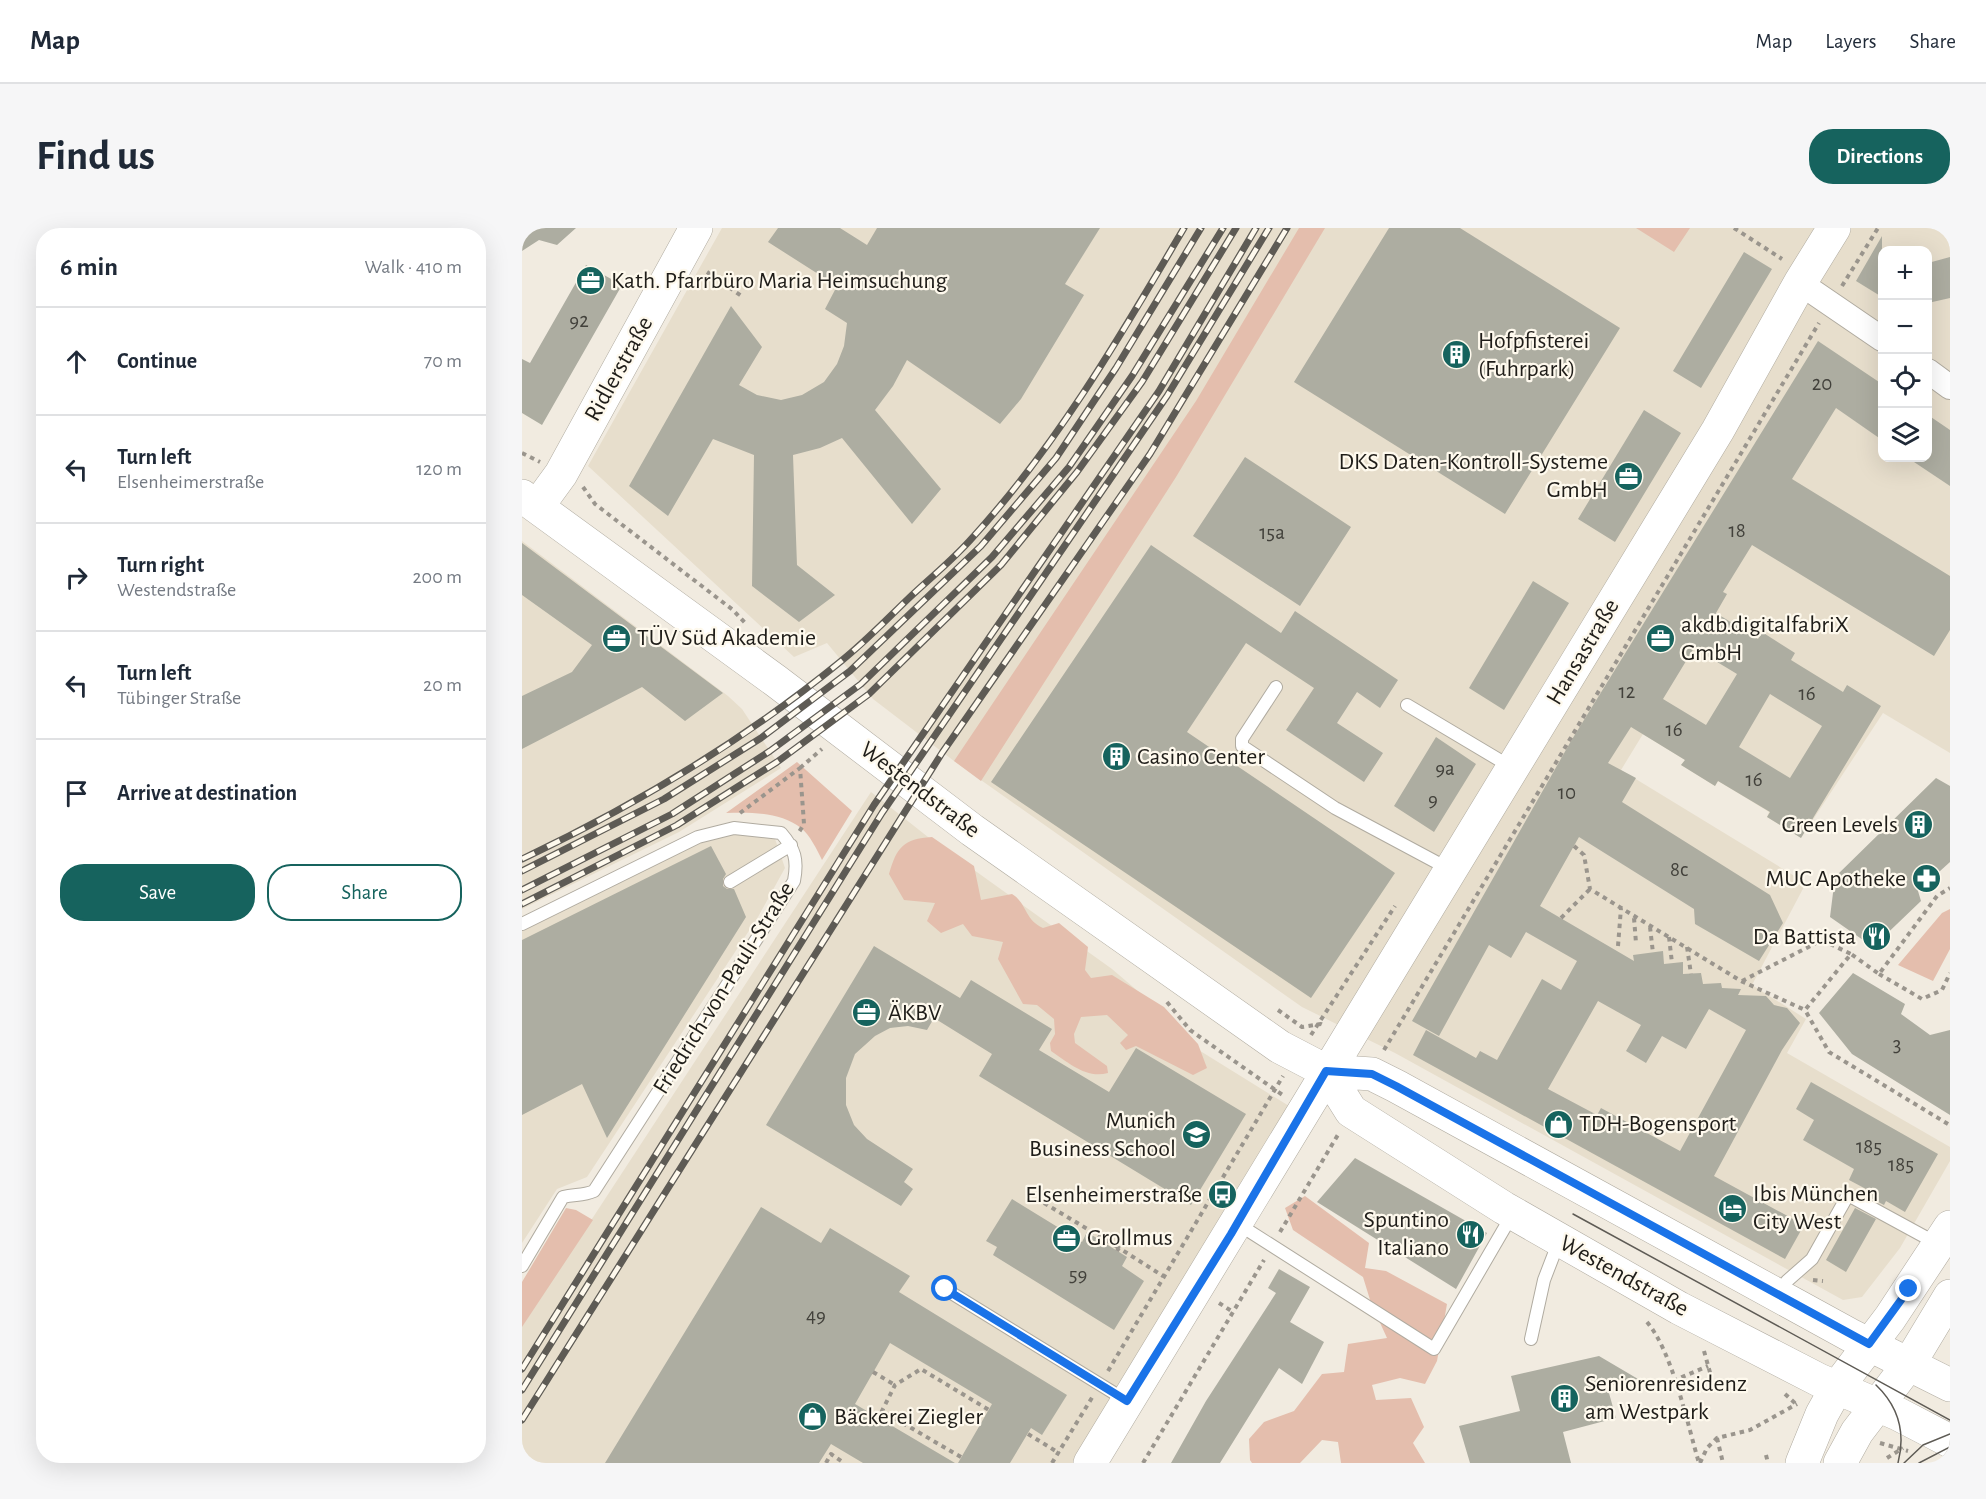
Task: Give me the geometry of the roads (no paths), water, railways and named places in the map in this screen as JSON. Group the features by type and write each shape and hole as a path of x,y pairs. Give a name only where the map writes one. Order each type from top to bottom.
{"main road":[{"name":"Ridlerstraße","path":"530,502 561,474 696,228"},
{"name":"Hansastraße","path":"1326,1071 1739,395 1791,271 1834,228"},
{"name":"Westendstraße","path":"530,502 776,681 972,830 1280,1047 1326,1071 1372,1074 1778,1295 1863,1352 1950,1442"},
{"name":"Westendstraße","path":"1326,1071 1351,1111 1513,1213 1679,1308 1836,1389 1893,1384 1950,1385"},
{"path":"1090,1463 1113,1394 1237,1223 1326,1071"},
{"path":"1802,1463 1822,1414 1836,1389 1890,1318 1944,1236"},
{"path":"1840,1463 1950,1296"}],"street":[{"path":"1791,271 1878,336"},
{"path":"1932,374 1950,387"}],"lane":[{"path":"1276,687 1242,739 1242,746 1335,808 1450,870"},
{"path":"1407,705 1512,768"},
{"name":"Friedrich-von-Pauli-Straße","path":"522,924 698,837 734,828 781,832 791,845 798,862 794,881 594,1191 583,1196 573,1194 563,1197 522,1266"},
{"path":"730,882 791,845"},
{"path":"1778,1295 1787,1281 1812,1258 1848,1196 1944,1236"},
{"path":"1237,1223 1434,1350 1513,1213"},
{"path":"1531,1339 1544,1280 1560,1240"},
{"path":"945,1289 1113,1394"}],"tram line":[{"path":"1573,1214 1950,1420"},
{"path":"1876,1385 1890,1402 1899,1421 1901,1441 1898,1463"},
{"path":"1904,1463 1923,1445 1950,1434"},
{"path":"1919,1463 1950,1447"}],"railway":[{"path":"522,859 647,794 765,719 849,655 950,561 1004,501 1061,427 1112,348 1184,228"},
{"path":"522,871 664,799 761,738 850,671 981,546 1056,458 1116,368 1201,228"},
{"path":"522,890 672,814 770,751 861,684 992,557 1069,467 1132,376 1223,228"},
{"path":"522,904 677,825 777,762 869,694 1001,565 1077,472 1142,382 1236,228"},
{"path":"522,1369 874,805 1159,391 1256,228"},
{"path":"522,1390 882,813 1167,396 1269,228"},
{"path":"522,1420 942,753 1150,454 1287,228"}],"place":[{"name":"Kath. Pfarrbüro Maria Heimsuchung","path":"590,281"},
{"name":"Hofpfisterei (Fuhrpark)","path":"1457,355"},
{"name":"DKS Daten-Kontroll-Systeme GmbH","path":"1629,476"},
{"name":"TÜV Süd Akademie","path":"616,638"},
{"name":"akdb.digitalfabriX GmbH","path":"1660,639"},
{"name":"Casino Center","path":"1116,757"},
{"name":"Green Levels","path":"1919,825"},
{"name":"MUC Apotheke","path":"1927,879"},
{"name":"Da Battista","path":"1877,937"},
{"name":"ÄKBV","path":"867,1013"},
{"name":"TDH-Bogensport","path":"1558,1124"},
{"name":"Munich Business School","path":"1197,1135"},
{"name":"Elsenheimerstraße","path":"1223,1195"},
{"name":"Ibis München City West","path":"1732,1208"},
{"name":"Spuntino Italiano","path":"1470,1234"},
{"name":"Grollmus","path":"1066,1238"},
{"name":"Seniorenresidenz am Westpark","path":"1564,1398"},
{"name":"Bäckerei Ziegler","path":"813,1417"}]}
